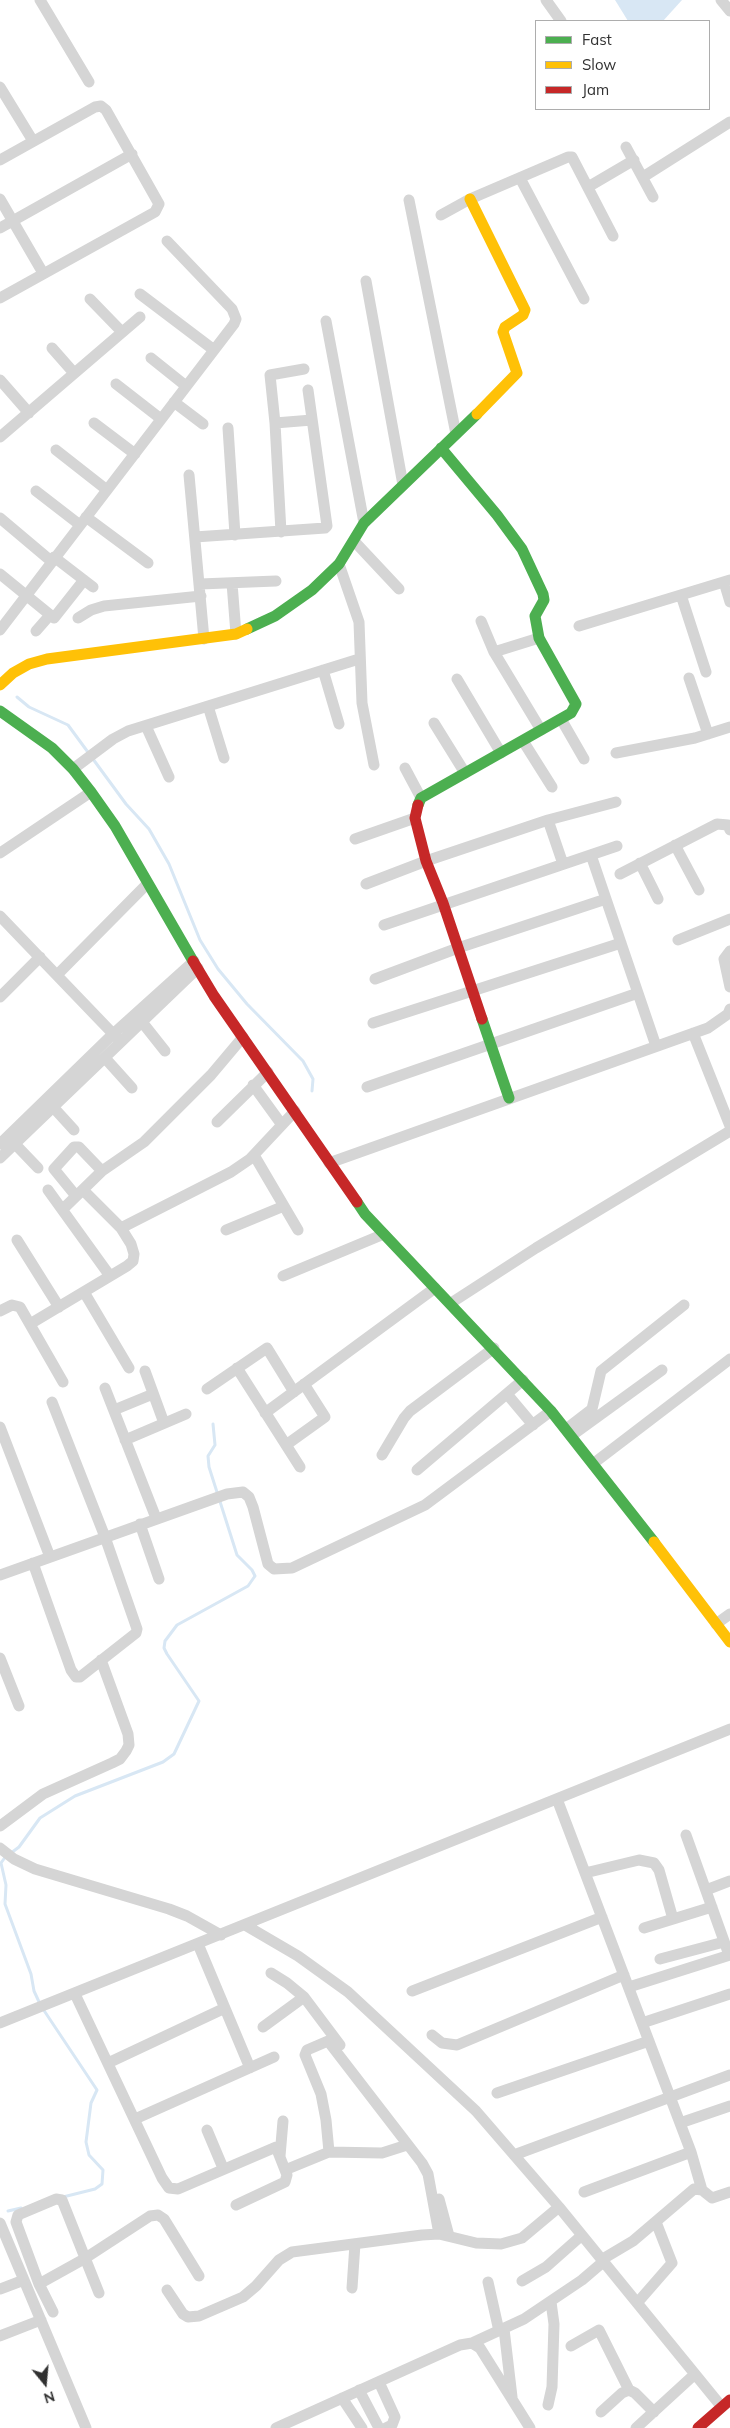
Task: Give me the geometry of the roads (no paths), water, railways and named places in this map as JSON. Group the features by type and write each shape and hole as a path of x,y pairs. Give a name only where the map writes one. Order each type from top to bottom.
{"street":[{"path":"40,0 89,82"},
{"path":"546,0 560,20"},
{"path":"721,0 730,11"},
{"path":"0,87 33,141"},
{"path":"0,160 95,107 101,106 106,110 158,200 158,209 0,298"},
{"path":"643,177 730,122"},
{"path":"626,146 653,197"},
{"path":"0,228 132,154"},
{"path":"440,215 470,199 572,157 613,236"},
{"path":"588,187 634,160"},
{"path":"520,178 584,299"},
{"path":"0,199 43,273"},
{"path":"0,686 13,673 29,664 47,659 236,634 275,616 312,590 339,564 364,523 514,378 516,367 503,332 505,327 523,314 525,310 470,199"},
{"path":"409,200 456,434"},
{"path":"0,630 234,324 235,314 167,241"},
{"path":"366,281 403,485"},
{"path":"140,294 214,350"},
{"path":"90,299 122,332"},
{"path":"0,437 140,317"},
{"path":"326,321 364,523"},
{"path":"52,348 74,373"},
{"path":"151,358 186,386"},
{"path":"281,532 270,375 304,369"},
{"path":"0,380 29,413"},
{"path":"116,384 161,419"},
{"path":"195,537 281,532 328,526 308,390"},
{"path":"174,402 202,424"},
{"path":"274,423 312,420"},
{"path":"94,423 135,454"},
{"path":"228,428 235,535"},
{"path":"442,448 497,515 522,549 543,594 544,600 535,616 539,638 575,699 575,709 561,719 421,798 415,818 426,860 443,903 509,1098"},
{"path":"56,450 107,490"},
{"path":"189,475 204,639"},
{"path":"36,491 148,563"},
{"path":"0,518 88,583 56,617 50,615 0,574"},
{"path":"354,541 398,589"},
{"path":"339,564 357,612 362,703 374,765"},
{"path":"78,618 96,608 232,583 276,581"},
{"path":"579,626 727,581 730,602"},
{"path":"232,583 236,634"},
{"path":"681,595 706,672"},
{"path":"36,631 50,615"},
{"path":"481,621 494,652 540,730"},
{"path":"494,652 539,638"},
{"path":"74,769 95,752 128,731 359,659"},
{"path":"323,670 339,724"},
{"path":"689,678 708,734"},
{"path":"458,679 501,753"},
{"path":"208,706 224,758"},
{"path":"0,712 52,748 74,769 115,826 147,884 243,1037 365,1214 494,1348 551,1411 594,1463 730,1642"},
{"path":"561,719 584,759"},
{"path":"434,723 465,773"},
{"path":"146,726 169,777"},
{"path":"616,753 708,734 730,727"},
{"path":"523,741 552,787"},
{"path":"405,768 421,798"},
{"path":"0,853 91,792"},
{"path":"366,884 426,860 548,820 616,802"},
{"path":"355,838 415,818"},
{"path":"548,820 563,864"},
{"path":"620,874 717,824 728,825 730,830"},
{"path":"675,845 699,890"},
{"path":"384,925 443,903 617,846"},
{"path":"591,855 656,1046"},
{"path":"640,863 658,899"},
{"path":"57,975 147,884"},
{"path":"375,978 458,948 606,900"},
{"path":"0,916 117,1038"},
{"path":"678,940 730,919"},
{"path":"373,1023 621,943"},
{"path":"730,951 724,959 730,987"},
{"path":"0,997 40,957"},
{"path":"6,1138 54,1107 105,1058 117,1038 142,1022 196,964"},
{"path":"0,1158 6,1138 196,964"},
{"path":"0,978 9,988"},
{"path":"367,1087 638,994"},
{"path":"329,1163 693,1033 719,1020 730,1009"},
{"path":"142,1022 165,1051"},
{"path":"693,1033 730,1126"},
{"path":"63,1209 102,1172 144,1142 211,1075 243,1037"},
{"path":"105,1058 132,1088"},
{"path":"217,1122 268,1072"},
{"path":"253,1085 282,1124"},
{"path":"54,1107 74,1130"},
{"path":"121,1228 231,1172 254,1155 295,1111"},
{"path":"451,1303 536,1248 730,1131"},
{"path":"6,1138 38,1168"},
{"path":"30,1324 127,1266 132,1261 134,1254 131,1244 121,1228 54,1169 74,1147 79,1147 102,1172"},
{"path":"254,1155 298,1230"},
{"path":"48,1190 110,1276"},
{"path":"226,1230 284,1206"},
{"path":"283,1276 384,1234"},
{"path":"17,1240 59,1307"},
{"path":"265,1413 435,1288"},
{"path":"84,1292 129,1368"},
{"path":"2,1305 17,1305 30,1324 62,1382"},
{"path":"568,1433 592,1409 601,1371 684,1305"},
{"path":"207,1389 267,1348 294,1392"},
{"path":"382,1455 410,1411 494,1348"},
{"path":"594,1463 730,1359"},
{"path":"237,1368 300,1467"},
{"path":"568,1433 662,1370"},
{"path":"145,1371 164,1424"},
{"path":"417,1470 523,1380"},
{"path":"286,1445 325,1417 304,1384"},
{"path":"105,1388 156,1518"},
{"path":"114,1410 153,1394"},
{"path":"507,1394 533,1425"},
{"path":"33,1563 74,1676 80,1677 136,1633 137,1629 105,1537 52,1402"},
{"path":"0,1575 156,1518 227,1494 243,1492 249,1497 268,1564 274,1570 292,1568 425,1505 551,1411"},
{"path":"125,1440 186,1414"},
{"path":"0,1426 50,1557"},
{"path":"140,1524 159,1579"},
{"path":"716,1624 730,1614"},
{"path":"0,1658 19,1706"},
{"path":"0,1826 20,1809 43,1794 120,1759 126,1751 129,1745 128,1734 102,1660"},
{"path":"0,2023 730,1729"},
{"path":"558,1799 691,2152 702,2190"},
{"path":"629,1987 730,1955 686,1835"},
{"path":"0,1848 14,1859 35,1869 169,1909 187,1916 221,1935"},
{"path":"586,1872 639,1860 654,1863 659,1870 673,1919"},
{"path":"706,1890 730,1881"},
{"path":"644,1928 712,1907"},
{"path":"412,1991 602,1917"},
{"path":"245,1925 298,1956 348,1992 476,2111 559,2207 695,2374 725,2403 698,2428"},
{"path":"660,1959 724,1942"},
{"path":"198,1944 250,2068"},
{"path":"271,1972 304,1997 426,2155 430,2164 444,2235"},
{"path":"432,2035 442,2043 457,2045 624,1975"},
{"path":"75,1994 162,2178 169,2188 178,2189 272,2146 276,2146 287,2175 285,2182 236,2205"},
{"path":"642,2023 730,1994"},
{"path":"263,2027 304,1997"},
{"path":"108,2063 225,2008"},
{"path":"329,2152 322,2100 305,2055 307,2050 328,2041 428,2174 444,2235"},
{"path":"497,2094 649,2041"},
{"path":"135,2120 274,2057"},
{"path":"514,2155 730,2075"},
{"path":"680,2123 730,2106"},
{"path":"280,2158 283,2121"},
{"path":"207,2130 223,2168"},
{"path":"285,2170 329,2152 382,2154 407,2146"},
{"path":"584,2192 691,2152"},
{"path":"283,2427 359,2390 460,2345 472,2343 502,2330 551,2302 602,2261 633,2241 694,2189 702,2190 712,2198 730,2192"},
{"path":"53,2312 39,2284 16,2218 60,2199 64,2204 84,2260 99,2293"},
{"path":"167,2290 183,2314 188,2317 199,2316 243,2297 279,2260 292,2252 444,2235 476,2243 502,2244 522,2238 559,2207"},
{"path":"39,2284 84,2260 150,2216 158,2216 164,2219 199,2276"},
{"path":"638,2302 672,2263 656,2222"},
{"path":"0,2223 86,2428"},
{"path":"522,2281 546,2267 582,2236"},
{"path":"352,2288 355,2244"},
{"path":"0,2289 22,2275 33,2265"},
{"path":"488,2282 502,2330 512,2400"},
{"path":"548,2406 552,2387 554,2324 551,2302"},
{"path":"0,2336 41,2320"},
{"path":"572,2346 599,2330 629,2390 654,2412"},
{"path":"472,2343 480,2348 530,2428"},
{"path":"636,2428 695,2374"},
{"path":"379,2382 395,2416 392,2425 386,2428"},
{"path":"359,2390 378,2428"},
{"path":"601,2412 622,2392 629,2390"},
{"path":"342,2398 362,2428"}],"water":[{"path":"615,0 682,0 664,20 627,20"}],"waterway":[{"path":"17,697 29,707 68,725 126,804 149,829 169,864 200,940 218,969 247,1004 303,1061 313,1079 312,1091"},
{"path":"11,1853 19,1847 40,1818 75,1796 163,1762 174,1754 199,1701 167,1654 164,1648 165,1641 177,1625 248,1586 255,1576 252,1570 237,1555 209,1467 208,1456 215,1445 213,1424"},
{"path":"6,1856 1,1863 6,1885 5,1904 40,2004"},
{"path":"43,2009 97,2090 91,2103 86,2142 89,2155 103,2170 102,2184 95,2189 63,2197"},
{"path":"8,2211 21,2208"}]}
